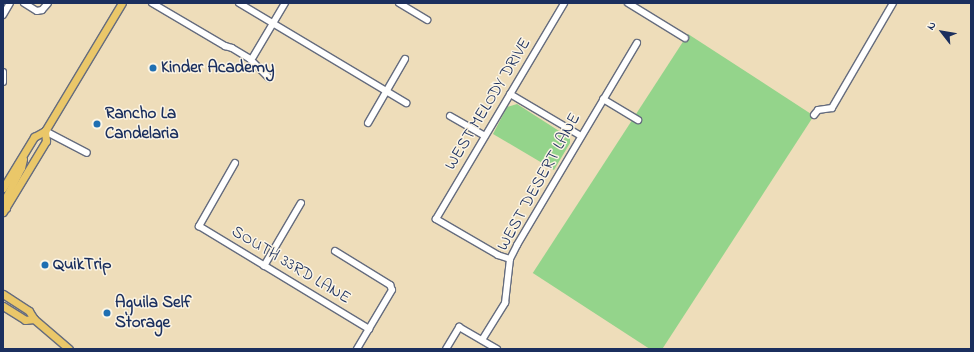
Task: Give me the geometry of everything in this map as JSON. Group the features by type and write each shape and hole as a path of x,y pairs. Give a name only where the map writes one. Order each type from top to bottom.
{"main road":[{"path":"3,188 34,136 45,131 122,3"},
{"path":"4,210 46,140 45,131"},
{"path":"4,210 4,201 21,168 24,153"},
{"path":"3,294 29,311 34,319 69,349"},
{"path":"3,306 25,320 34,319"}],"street":[{"path":"3,16 10,3"},
{"path":"24,3 37,11 42,10 48,3"},
{"path":"152,3 238,52 269,78"},
{"path":"240,3 406,104"},
{"path":"253,57 285,3"},
{"path":"399,3 426,20"},
{"name":"WEST MELODY DRIVE","path":"510,259 498,255 436,219 564,3"},
{"path":"628,3 685,38"},
{"path":"814,115 818,110 832,108 893,3"},
{"name":"WEST DESERT LANE","path":"482,340 504,303 510,259 637,43"},
{"path":"368,123 405,59"},
{"path":"3,72 3,82"},
{"path":"510,94 581,136"},
{"path":"603,99 638,120"},
{"path":"450,116 485,136"},
{"path":"45,131 87,153"},
{"name":"SOUTH 33RD LANE","path":"235,163 199,226 369,329"},
{"path":"264,266 301,203"},
{"path":"335,251 390,285 392,290 358,349"},
{"path":"446,349 460,327 497,349"}],"green space":[{"path":"688,34 814,116 662,349 650,349 533,273"},
{"path":"517,104 570,138 570,143 554,170 493,134 507,107"}],"place":[{"name":"Kinder Academy","path":"153,68"},
{"name":"Rancho La Candelaria","path":"97,124"},
{"name":"QuikTrip","path":"45,265"},
{"name":"Aguila Self Storage","path":"107,313"}]}
